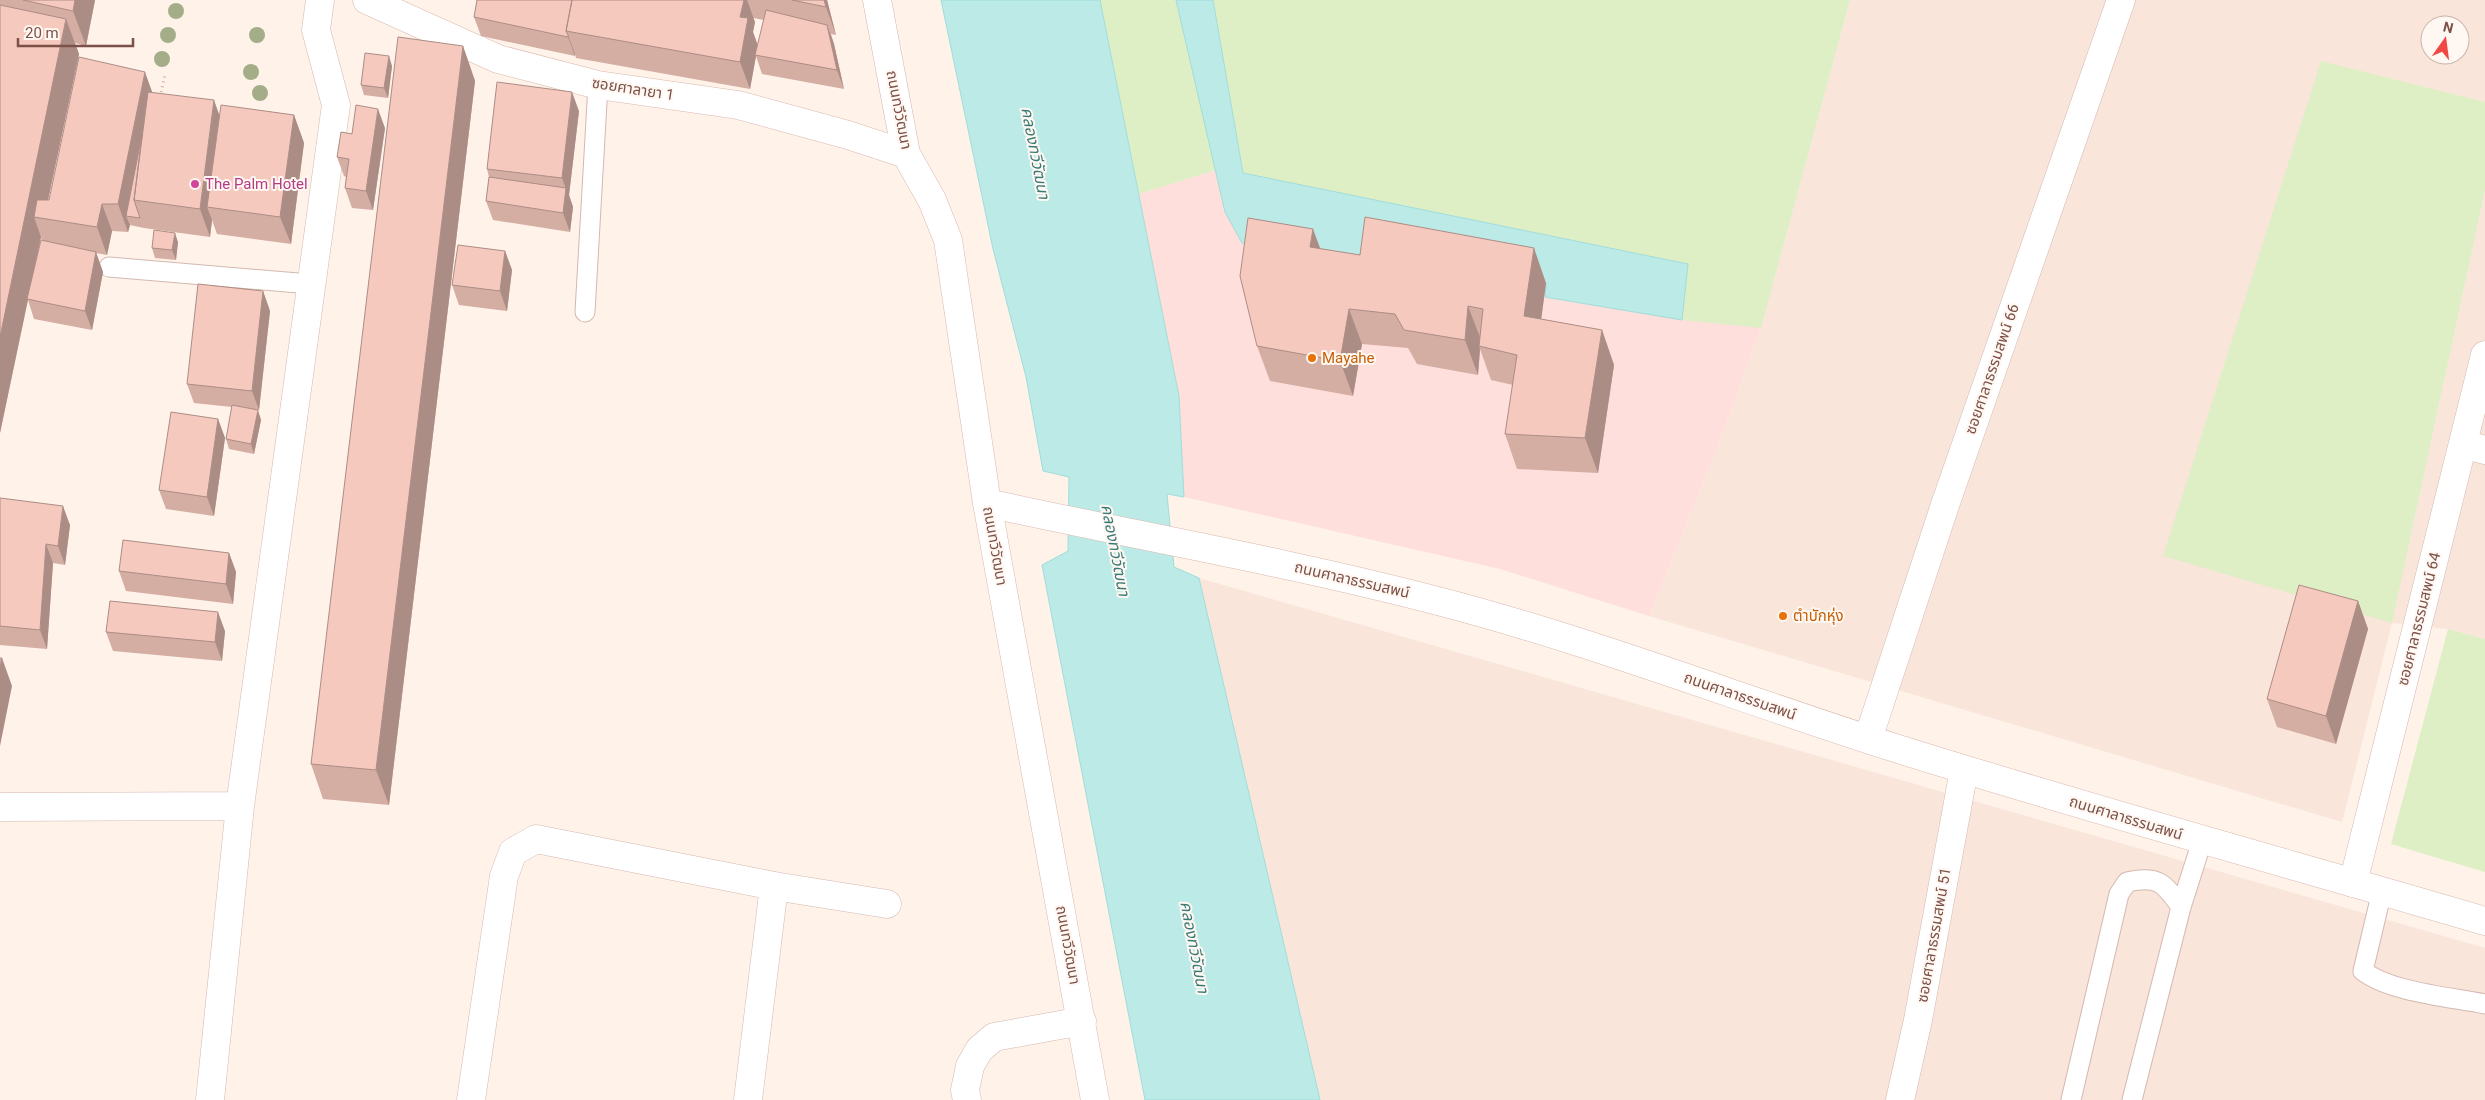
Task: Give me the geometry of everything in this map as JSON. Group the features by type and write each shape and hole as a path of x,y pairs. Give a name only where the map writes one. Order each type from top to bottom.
{"street":[{"path":"210,1100 240,806 336,105 316,30 320,0"},
{"name":"ซอยศาลายา 1","path":"367,0 498,59 598,86 738,105 848,135 906,154"},
{"name":"ถนนทวีวัฒนา","path":"877,0 906,154 932,200 948,240 987,503 1096,1100"},
{"name":"ซอยศาลาธรรมสพน์ 66","path":"1868,739 1945,504 2121,0"},
{"name":"ซอยศาลาธรรมสพน์ 64","path":"2353,883 2474,447 2485,355"},
{"name":"ถนนศาลาธรรมสพน์","path":"987,503 1231,551 1439,601 1573,639 1964,770 2202,841 2485,921"},
{"name":"ซอยศาลาธรรมสพน์ 51","path":"1900,1100 1918,1020 1964,770"},
{"path":"0,807 240,806"},
{"path":"471,1100 504,876 513,852 536,839 774,886 887,904"},
{"path":"748,1100 774,886"},
{"path":"967,1100 965,1090 970,1066 979,1050 994,1036 1082,1021"}],"lane":[{"path":"585,312 598,86"},
{"path":"109,267 310,284"},
{"path":"2132,1100 2182,907 2202,841"},
{"path":"2070,1100 2119,894 2127,882 2145,878 2167,886 2182,907"},
{"path":"2382,891 2363,971 2375,980 2391,985 2485,1004"}],"path":[{"path":"159,101 165,75"}],"shaded area":[{"path":"1850,0 2485,0 2485,102 2321,62 2392,622 2485,190 2485,639 2448,629 2392,623 2342,822 1649,616 1715,454 1761,328"},
{"path":"1216,170 1773,285 1761,328 1715,454 1649,616 1500,569 1184,497 1179,396 1139,194"},
{"path":"1199,578 2485,948 2485,1100 1320,1100"}],"green space":[{"path":"1100,0 1176,0 1216,170 1139,194"},
{"path":"1213,0 1850,0 1761,328 1682,320 1688,264 1243,173"},
{"path":"2321,61 2485,102 2485,190 2392,623 2163,556"},
{"path":"2448,629 2485,639 2485,872 2391,844"}],"water":[{"name":"คลองทวีวัฒนา","path":"941,0 1100,0 1179,396 1184,497 1167,494 1174,567 1199,578 1320,1100 1145,1100 1042,565 1068,551 1069,477 1043,471 1026,377 993,249"},
{"path":"1176,0 1213,0 1243,173 1688,264 1682,320 1545,297 1546,283 1375,272 1242,243 1225,212"}],"building":[{"path":"23,0 75,0 73,11"},
{"path":"477,0 572,0 566,31 568,37 474,17"},
{"path":"572,0 744,0 740,17 748,18 740,62 566,31"},
{"path":"792,0 824,0 826,7"},
{"path":"0,5 66,19 0,337"},
{"path":"766,10 827,25 837,70 755,55"},
{"path":"398,37 463,46 376,770 311,764"},
{"path":"365,53 389,56 384,88 361,85"},
{"path":"79,57 145,72 118,204 102,204 97,227 34,217 37,200 49,200"},
{"path":"497,82 572,92 562,178 487,169"},
{"path":"148,92 214,100 200,209 134,200"},
{"path":"221,105 294,115 280,217 207,207"},
{"path":"356,105 378,109 366,191 345,188 349,159 337,157 341,132 352,134"},
{"path":"142,135 134,200 140,218 126,216"},
{"path":"489,177 566,188 563,213 486,201"},
{"name":"Mayahe","path":"1365,217 1534,248 1524,316 1602,330 1585,438 1505,434 1517,355 1479,346 1483,309 1468,306 1465,340 1404,330 1395,314 1349,309 1340,361 1257,346 1240,276 1248,218 1313,229 1310,247 1360,255"},
{"path":"154,230 175,233 172,250 152,248"},
{"path":"41,240 96,252 85,311 27,299"},
{"path":"458,245 505,251 500,291 452,285"},
{"path":"198,284 263,291 252,391 187,384"},
{"path":"232,405 258,410 251,444 226,439"},
{"path":"171,412 218,419 207,497 159,490"},
{"path":"0,498 63,506 58,546 46,544 40,630 0,626"},
{"path":"123,540 229,553 226,584 119,571"},
{"path":"2299,585 2358,601 2326,716 2267,699"},
{"path":"110,601 218,612 215,642 106,632"}],"place":[{"name":"The Palm Hotel","path":"195,184"},
{"name":"Mayahe","path":"1312,358"},
{"name":"ตำบักหุ่ง","path":"1783,616"}]}
